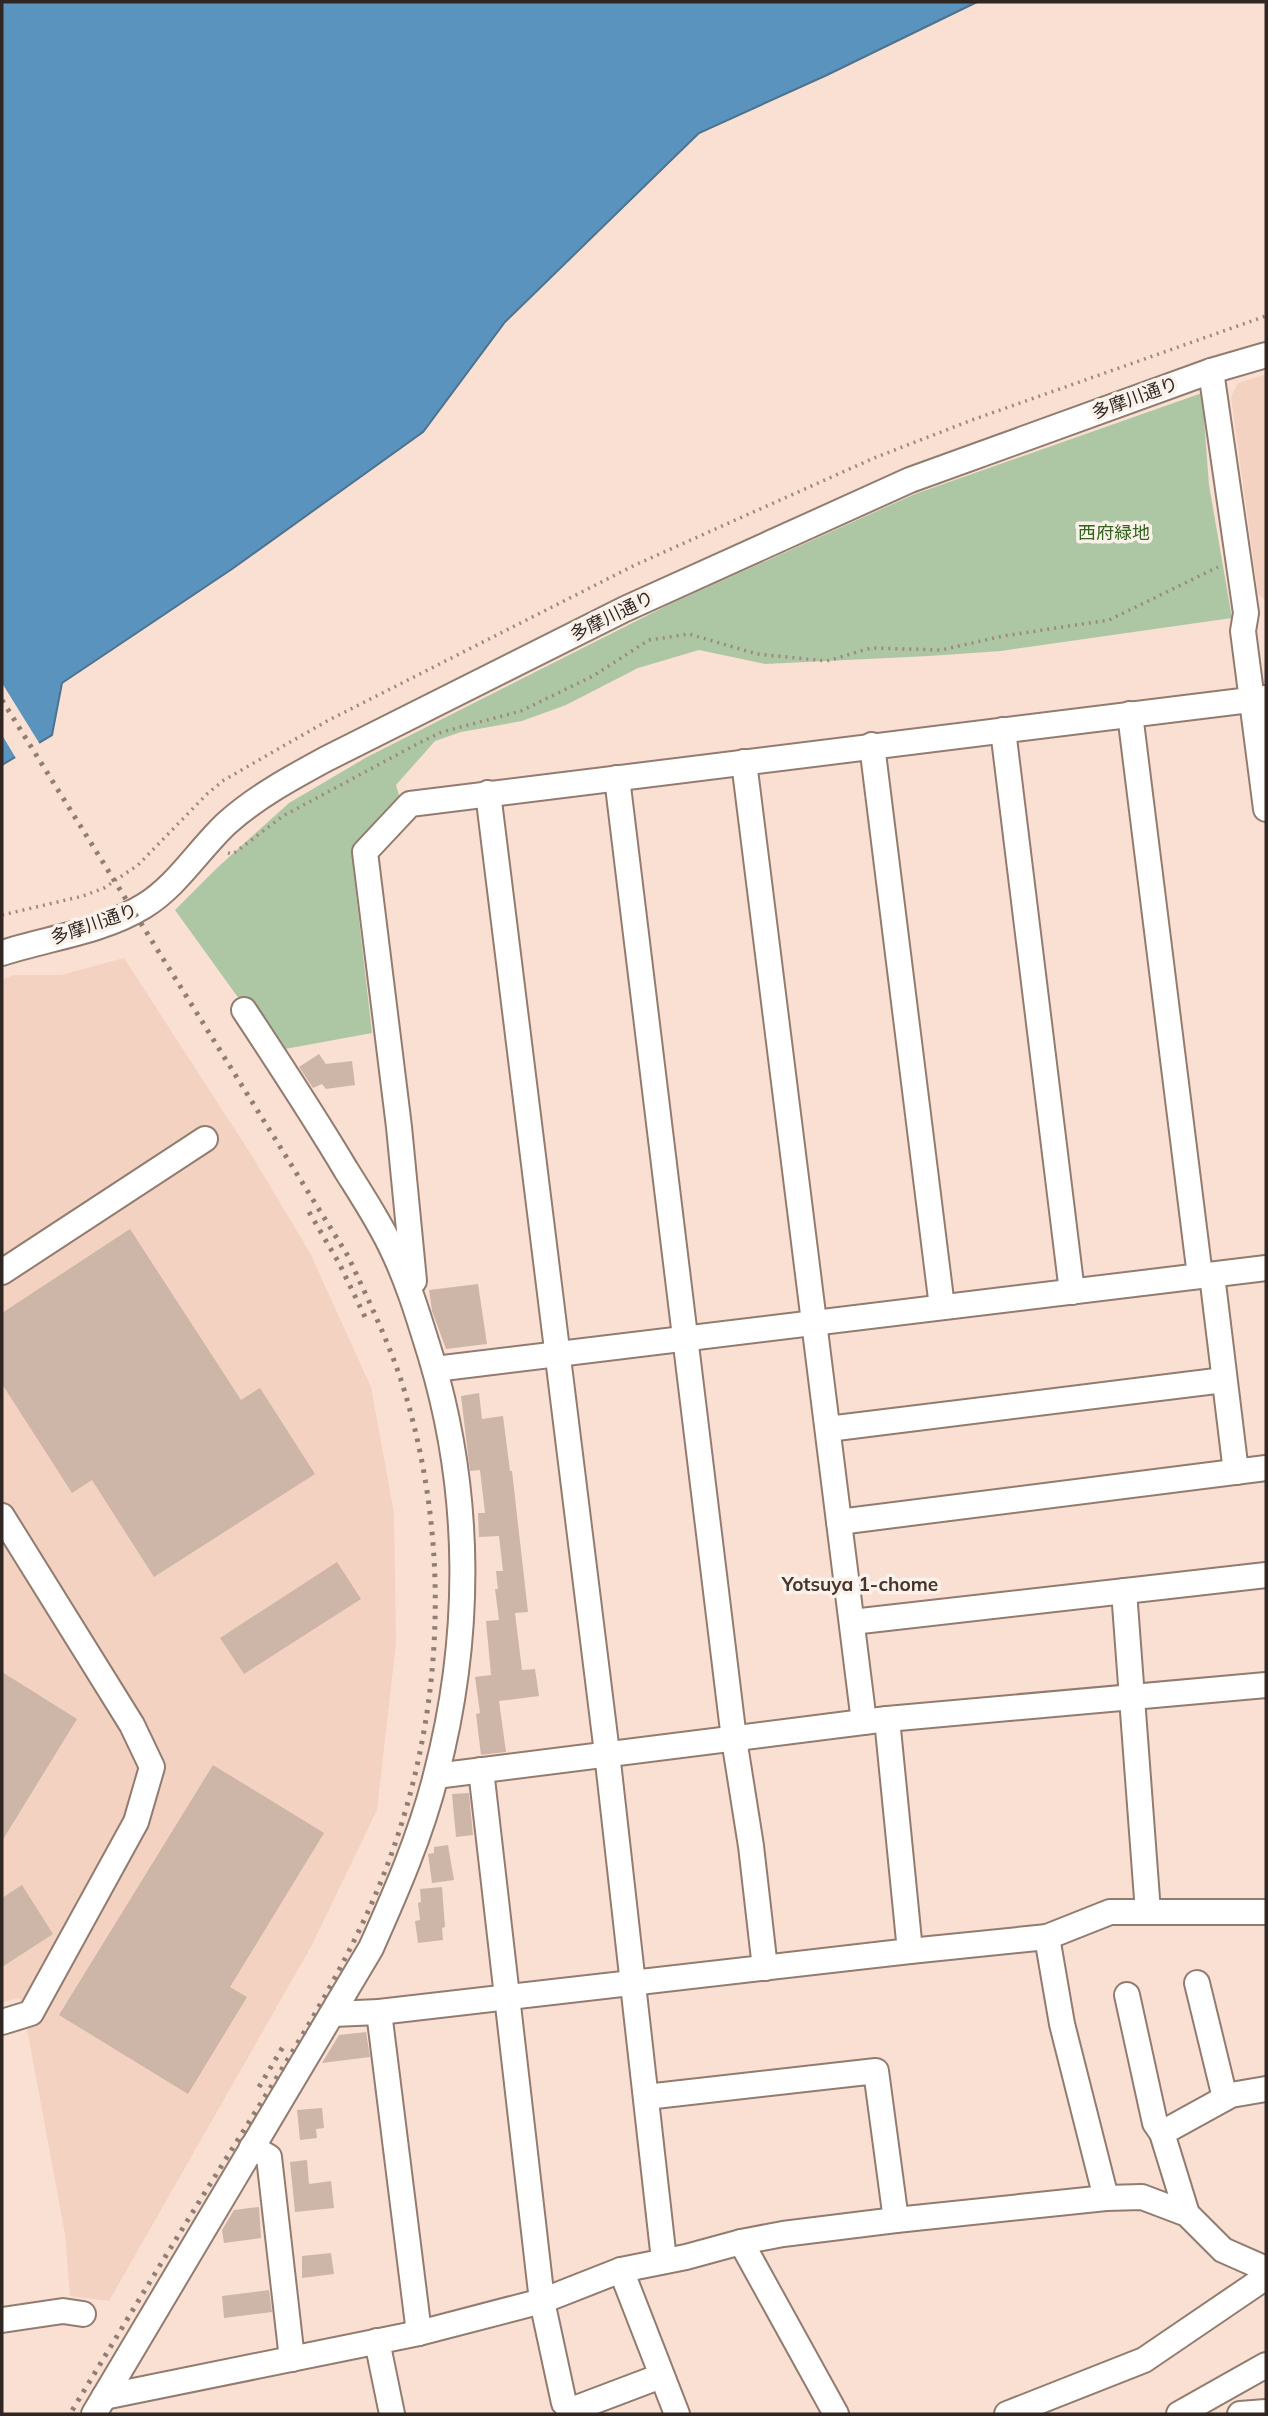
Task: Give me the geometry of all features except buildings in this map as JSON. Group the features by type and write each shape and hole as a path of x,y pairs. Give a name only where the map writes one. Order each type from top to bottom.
{"street":[{"name":"多摩川通り","path":"2,953 105,923 144,906 174,880 227,823 279,784 625,609 910,480 1211,371 1266,355"},
{"path":"1211,371 1237,557 1256,613 1243,631 1259,699 1266,809"},
{"path":"416,1305 399,1127 365,852 411,804 1259,699"},
{"path":"1130,714 1206,1275 1236,1472"},
{"path":"1003,730 1072,1292"},
{"path":"872,745 942,1307"},
{"path":"744,762 852,1622 875,1720 910,1951"},
{"path":"617,778 734,1739 751,1846 765,1968"},
{"path":"488,793 607,1753 664,2260"},
{"path":"99,2405 371,1948 398,1888 436,1776 454,1685 463,1614 461,1510 452,1442 435,1369 416,1305 394,1252 368,1206 307,1105 244,1010"},
{"path":"2,1272 205,1139"},
{"path":"435,1369 1266,1268"},
{"path":"828,1429 1224,1380"},
{"path":"839,1522 1266,1468"},
{"path":"2,1516 132,1725 152,1767 136,1822 31,2013 2,2022"},
{"path":"852,1622 1266,1575"},
{"path":"1124,1591 1148,1912"},
{"path":"436,1776 875,1720 1266,1685"},
{"path":"481,1770 542,2301 564,2403 570,2409 581,2411 661,2376"},
{"path":"333,2014 379,2012 1047,1937 1110,1912 1266,1912"},
{"path":"1047,1937 1062,2024 1106,2198"},
{"path":"1197,1983 1225,2098"},
{"path":"1127,1995 1155,2123 1162,2133 1186,2214"},
{"path":"379,2012 418,2333"},
{"path":"646,2098 876,2071 896,2220"},
{"path":"1162,2133 1231,2095 1266,2089"},
{"path":"252,2147 269,2157 292,2359"},
{"path":"99,2405 292,2359 418,2333 542,2301 621,2270 686,2257 741,2242 896,2220 1106,2198 1142,2197 1186,2214 1223,2250 1266,2269"},
{"path":"741,2242 836,2414"},
{"path":"621,2270 677,2414"},
{"path":"1007,2414 1143,2360 1266,2277"},
{"path":"2,2320 63,2311 83,2314"},
{"path":"377,2341 392,2414"},
{"path":"1179,2414 1209,2407 1266,2365"},
{"path":"1240,2414 1266,2412"}],"path":[{"path":"206,846 233,854 284,816 417,744 442,732 522,711 593,676 649,640 689,634 757,654 827,661 871,648 941,650 1003,636 1109,620 1237,557"}],"shaded area":[{"path":"1266,374 1266,601 1258,594 1231,397 1238,383"},
{"path":"124,958 252,1156 310,1253 371,1387 394,1513 396,1643 377,1810 312,1945 109,2301 70,2296 65,2234 20,1998 2,2002 2,980 13,975 61,975"}],"green space":[{"name":"西府緑地","path":"1202,393 1209,485 1232,618 1001,651 929,656 765,664 699,650 638,668 566,705 522,721 461,732 435,741 396,785 401,802 358,848 353,867 372,1033 285,1049 254,1005 237,996 175,910 289,803 367,757 668,605 915,494"}],"water":[{"path":"2,2 977,2 699,133 505,322 423,432 232,569 62,683 52,735 2,765"}],"pier":[{"path":"2,683 41,746 17,760 2,735"}],"railway":[{"path":"2,700 348,1256 389,1347 408,1403 423,1467 432,1533 435,1598 433,1664 424,1730 410,1794 390,1857 365,1918 296,2046 70,2414"},
{"path":"309,1212 339,1263 365,1317"},
{"path":"259,2087 284,2045"}],"district":[{"name":"Yotsuya 1-chome","path":"860,1584"}]}
